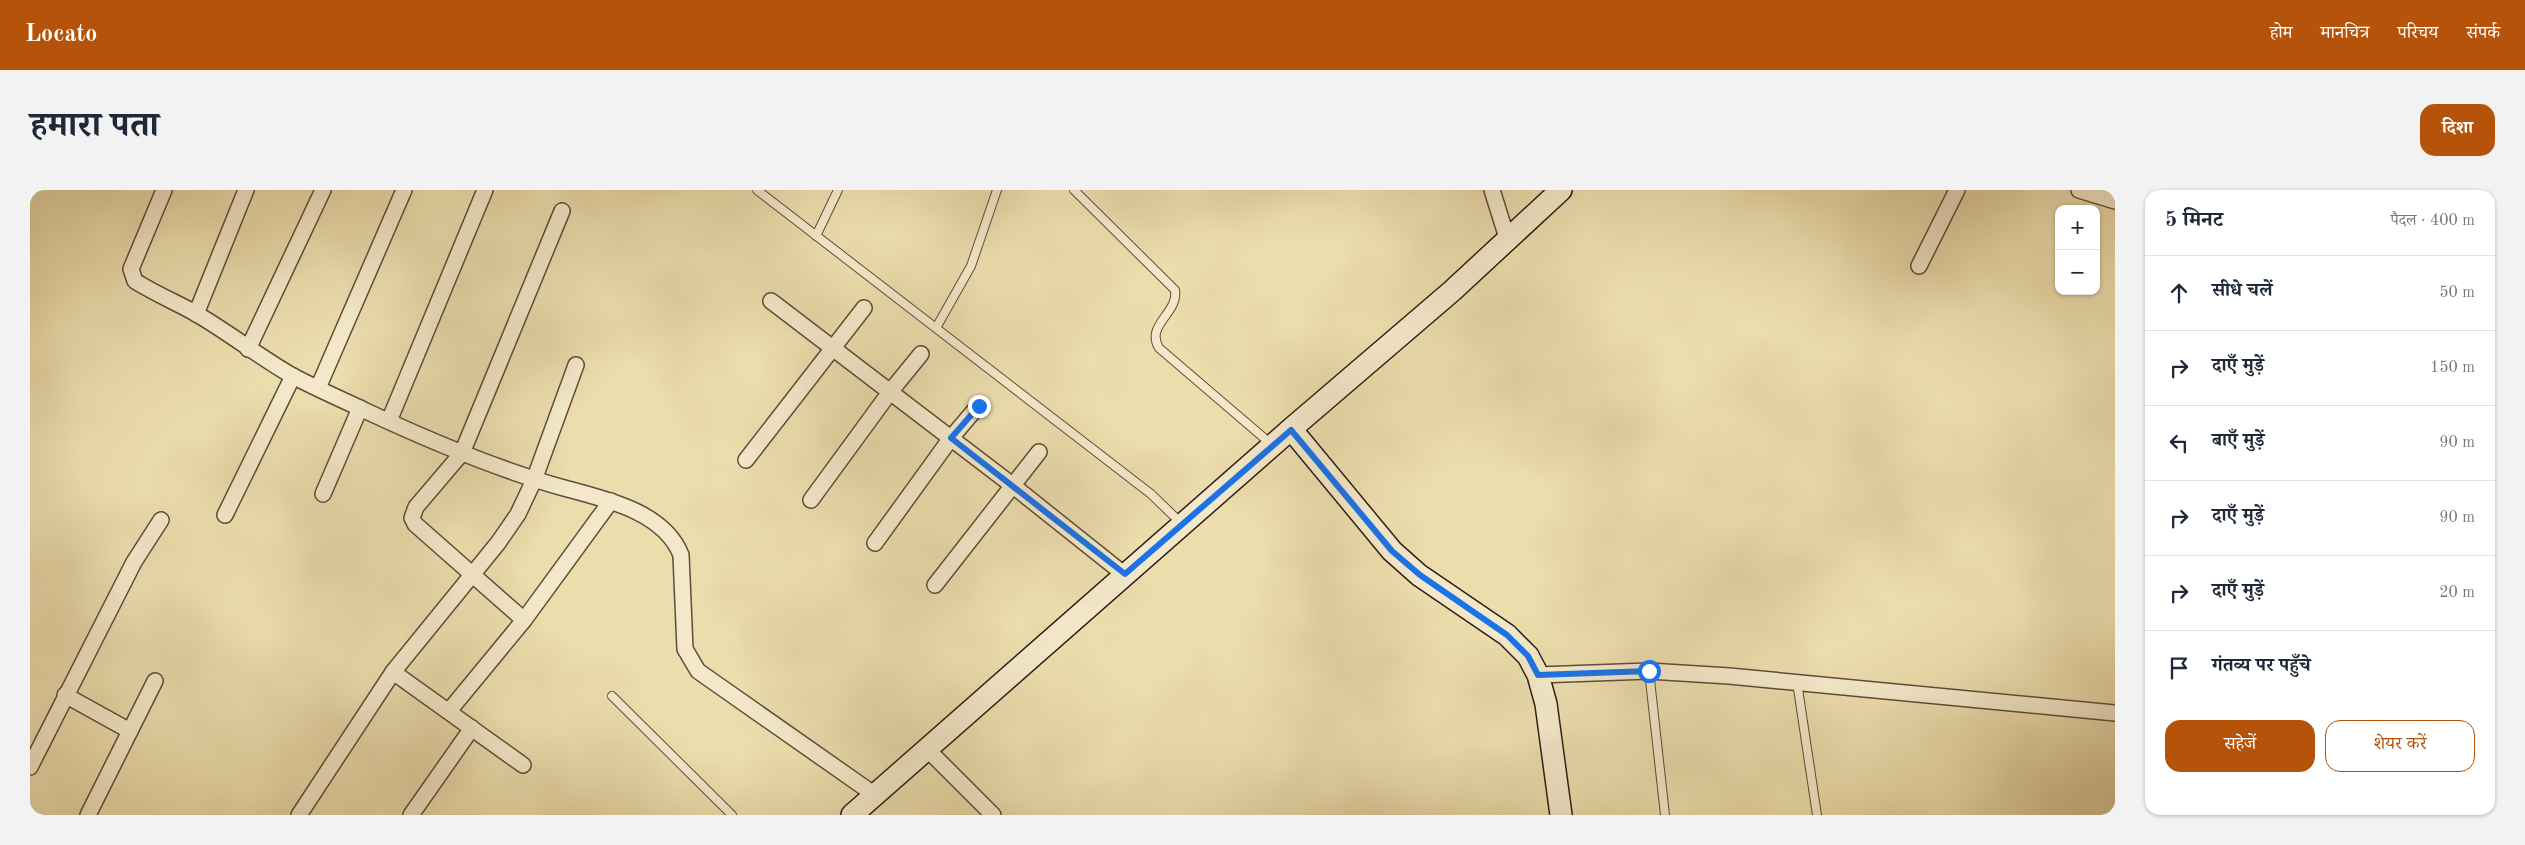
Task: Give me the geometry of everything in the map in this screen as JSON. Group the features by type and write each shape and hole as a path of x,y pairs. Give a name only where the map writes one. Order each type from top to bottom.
{"main road":[{"path":"852,815 874,795 931,754 1125,574 1175,518 1291,430 1452,291 1562,191"},
{"path":"1291,430 1392,551 1420,575 1507,635 1528,656 1538,675 1546,704 1560,815"}],"street":[{"path":"164,190 131,269 132,276 144,286 196,314 293,376 389,422 462,453 534,480 611,501 650,520 668,534 677,546 682,566 685,649 698,671 874,795"},
{"path":"196,314 246,190"},
{"path":"248,349 323,190"},
{"path":"318,388 404,190"},
{"path":"389,422 485,190"},
{"path":"1492,190 1508,240"},
{"path":"1919,266 1957,190"},
{"path":"2078,190 2110,196"},
{"path":"524,620 472,576 415,524 412,518 416,507 462,453 562,211"},
{"path":"771,300 1085,541 1125,574"},
{"path":"746,460 864,308"},
{"path":"811,500 890,392 922,354"},
{"path":"299,815 393,672 472,576 510,526 534,480 576,365"},
{"path":"225,515 293,376"},
{"path":"875,543 951,438 979,406"},
{"path":"324,494 360,408"},
{"path":"935,586 1039,452"},
{"path":"449,711 524,620 611,501"},
{"path":"30,767 134,562 161,520"},
{"path":"1538,675 1649,671 1797,682 2115,712"},
{"path":"393,672 523,765"},
{"path":"88,815 155,681"},
{"path":"66,695 130,731"},
{"path":"411,815 472,728"},
{"path":"931,754 993,815"}],"lane":[{"path":"757,190 1152,494 1175,518"},
{"path":"816,236 838,190"},
{"path":"936,328 971,266 997,190"},
{"path":"1074,190 1175,290 1175,302 1155,333 1155,341 1159,348 1273,445"},
{"path":"1649,671 1665,815"},
{"path":"1797,682 1817,815"},
{"path":"612,696 732,815"}],"route":[{"path":"979,406 951,438 1125,574 1291,430 1332,482 1392,551 1420,575 1507,635 1528,656 1538,675 1649,671"}]}
